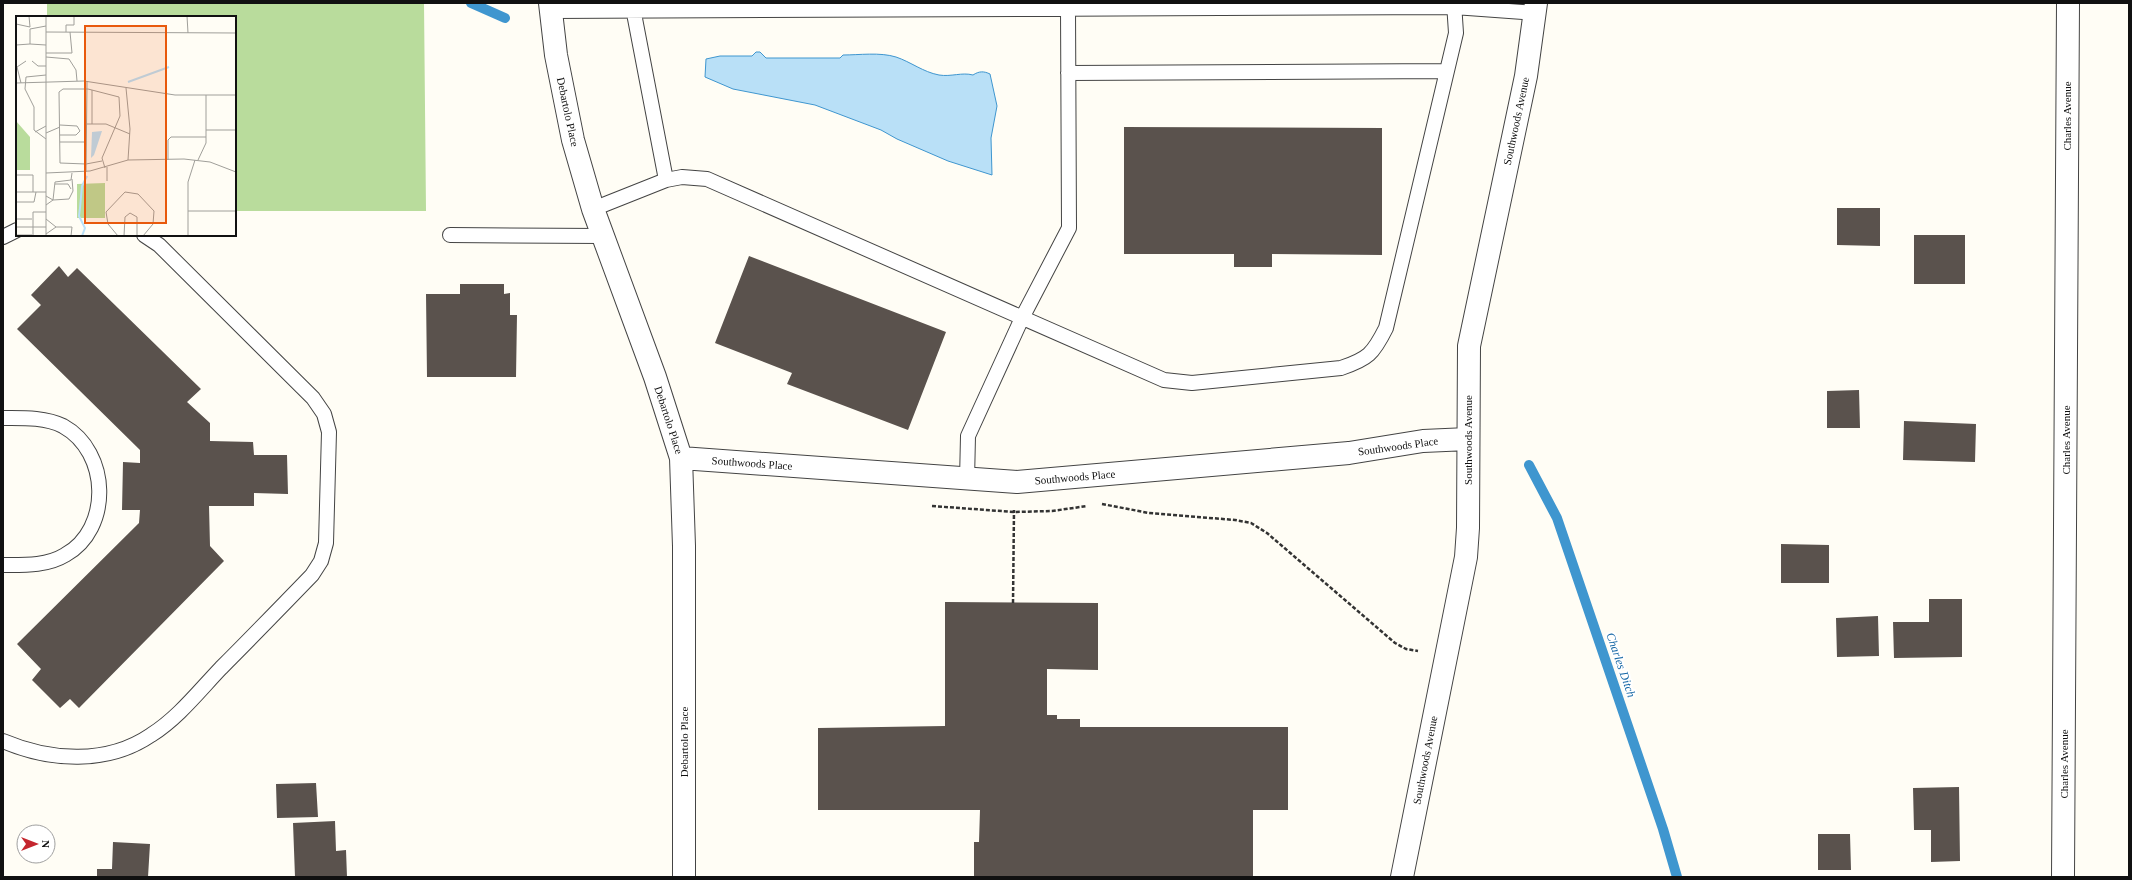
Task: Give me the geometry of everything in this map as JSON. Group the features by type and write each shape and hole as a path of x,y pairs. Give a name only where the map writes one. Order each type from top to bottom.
{"street":[{"name":"Charles Avenue","path":"2063,877 2068,3"},
{"name":"Debartolo Place","path":"551,7 556,55 574,140 593,209 655,377 681,458 684,546 684,877"},
{"name":"Southwoods Avenue","path":"1402,877 1466,557 1469,346 1526,76 1535,8"},
{"name":"Southwoods Place","path":"681,458 967,480 1025,481 1349,453 1423,441 1468,439"}],"lane":[{"path":"593,209 666,180 682,177 707,180 1164,380 1192,383 1341,368 1360,361 1376,349 1386,328 1456,34 1454,5"},
{"path":"551,7 945,6 1068,8 1454,5 1535,8"},
{"path":"632,6 666,180"},
{"path":"967,480 968,436 1022,318 1069,228 1068,8"},
{"path":"1068,73 1446,71"},
{"path":"3,236 16,230"},
{"path":"450,235 603,236"},
{"path":"3,741 39,754 62,757 90,757 124,749 151,736 176,715 312,575 321,561 326,543 329,432 324,414 313,398 159,245 146,236"},
{"path":"3,418 34,418 63,426 84,444 96,469 100,489 97,516 84,541 65,556 36,565 3,565"}],"path":[{"path":"1095,505 1102,504 1149,512 1198,516 1251,523 1267,533 1384,634 1406,649"},
{"path":"932,506 1014,512 1088,506"},
{"path":"1013,603 1014,521"}],"green space":[{"path":"47,3 424,3 426,211 236,211 236,16 47,16"}],"water":[{"path":"756,52 760,52 766,58 840,58 843,55 890,55 928,72 939,75 973,75 982,72 990,74 997,106 991,138 992,175 948,161 897,139 881,130 815,105 733,89 705,77 706,59 720,56 752,56"}],"building":[{"path":"1124,127 1382,128 1382,255 1272,254 1272,267 1234,267 1234,254 1124,254"},
{"path":"1837,208 1880,208 1880,246 1837,245"},
{"path":"1914,235 1965,235 1965,284 1914,284"},
{"path":"749,256 946,332 908,430 787,384 792,373 715,343"},
{"path":"59,266 68,277 77,268 201,389 187,402 210,423 210,441 253,442 254,455 287,455 288,494 254,493 254,506 209,506 210,546 224,561 79,708 70,699 60,708 32,680 41,669 17,644 139,523 140,510 122,510 123,462 140,463 140,450 17,329 41,305 31,295"},
{"path":"460,284 504,284 504,294 510,293 510,315 517,315 516,377 427,377 426,294 460,294"},
{"path":"1859,390 1860,428 1827,428 1827,391"},
{"path":"1904,421 1976,424 1975,462 1903,460"},
{"path":"1781,544 1829,545 1829,583 1781,583"},
{"path":"1929,599 1962,599 1962,657 1894,658 1893,622 1929,622"},
{"path":"945,602 1098,603 1098,670 1047,669 1047,715 1057,715 1057,719 1080,719 1080,727 1288,727 1288,810 1253,810 1253,877 974,877 974,842 979,842 980,810 818,810 818,728 945,726"},
{"path":"1878,616 1879,656 1837,657 1836,618"},
{"path":"316,783 318,817 277,818 276,784"},
{"path":"1959,787 1960,861 1931,862 1931,830 1914,830 1913,788"},
{"path":"335,821 336,851 346,850 347,877 295,877 293,823"},
{"path":"1818,834 1850,834 1851,870 1818,870"},
{"path":"113,842 150,844 148,877 97,877 97,869 112,869"}],"waterway":[{"name":"Charles Ditch","path":"471,3 505,18"},
{"name":"Charles Ditch","path":"1529,465 1557,518 1663,829 1677,877"}]}
